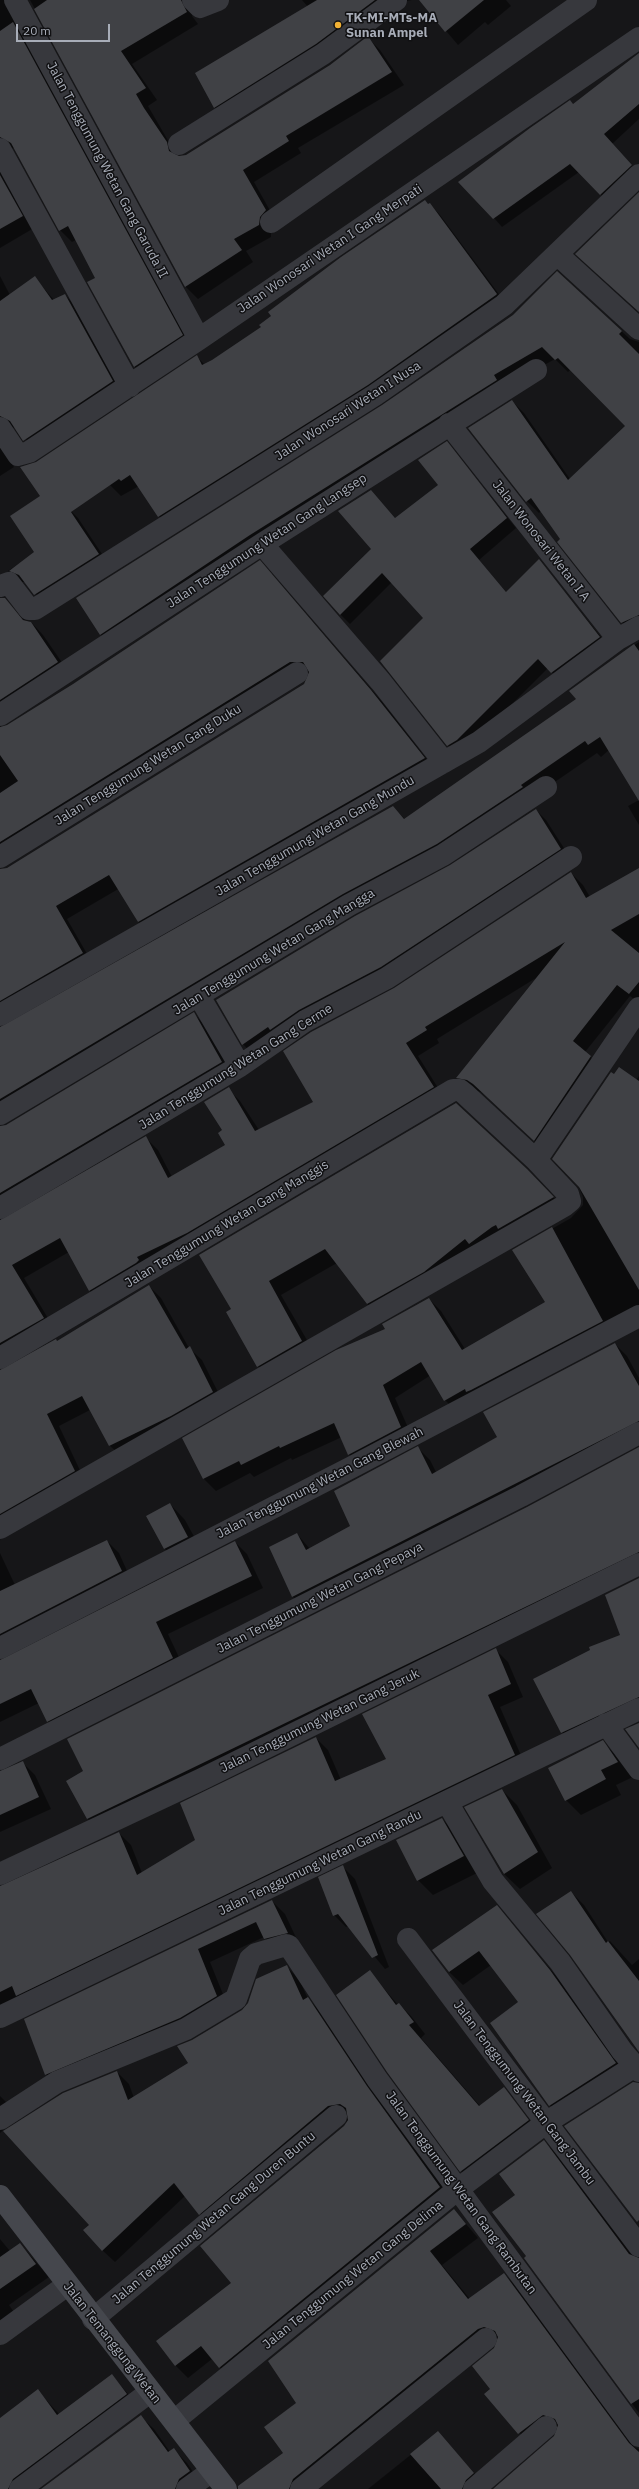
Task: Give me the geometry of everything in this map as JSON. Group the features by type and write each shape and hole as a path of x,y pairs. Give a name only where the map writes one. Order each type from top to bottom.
{"street":[{"name":"Jalan Tenggumung Wetan Gang Garuda II","path":"15,0 198,339"},
{"path":"193,0 200,7 218,0"},
{"path":"179,144 323,54 396,0"},
{"path":"271,222 586,0"},
{"name":"Jalan Wonosari Wetan I Gang Merpati","path":"0,428 18,455 28,452 130,386 639,38"},
{"path":"0,149 130,386"},
{"name":"Jalan Wonosari Wetan I Nusa","path":"0,586 10,582 29,610 35,609 375,396 504,305 637,180"},
{"path":"557,254 639,329"},
{"name":"Jalan Tenggumung Wetan Gang Langsep","path":"0,715 262,544 536,370"},
{"name":"Jalan Wonosari Wetan I A","path":"449,424 618,639"},
{"path":"262,544 381,682 444,762"},
{"path":"618,639 639,627"},
{"name":"Jalan Tenggumung Wetan Gang Mundu","path":"0,1015 479,742 618,639"},
{"name":"Jalan Tenggumung Wetan Gang Duku","path":"0,857 296,673"},
{"name":"Jalan Tenggumung Wetan Gang Mangga","path":"0,1114 349,905 443,856 546,787"},
{"name":"Jalan Tenggumung Wetan Gang Cerme","path":"0,1208 240,1066 305,1021 387,978 571,857"},
{"path":"199,996 240,1066"},
{"path":"0,1528 564,1206 570,1201 568,1194 536,1160 636,1020"},
{"name":"Jalan Tenggumung Wetan Gang Manggis","path":"0,1358 453,1090 460,1090 465,1094 536,1160"},
{"name":"Jalan Tenggumung Wetan Gang Blewah","path":"0,1648 345,1471 639,1316"},
{"name":"Jalan Tenggumung Wetan Gang Pepaya","path":"0,1758 521,1496 639,1433"},
{"name":"Jalan Tenggumung Wetan Gang Jeruk","path":"0,1874 202,1779 639,1564"},
{"name":"Jalan Tenggumung Wetan Gang Randu","path":"0,2017 639,1709"},
{"path":"606,1724 639,1769"},
{"path":"447,1802 493,1881 560,1962 637,2069"},
{"name":"Jalan Tenggumung Wetan Gang Jambu","path":"408,1939 639,2246"},
{"name":"Jalan Tenggumung Wetan Gang Rambutan","path":"0,2119 57,2082 186,2029 236,1999 250,1959 256,1954 289,1946 377,2079 639,2436"},
{"name":"Jalan Tenggumung Wetan Gang Delima","path":"174,2421 458,2189 547,2122 637,2069"},
{"name":"Jalan Tenggumung Wetan Gang Duren Buntu","path":"93,2319 336,2116"},
{"name":"Jalan Temanggung Wetan","path":"0,2196 93,2319 226,2489"},
{"path":"0,2334 67,2285"},
{"path":"301,2489 486,2339"},
{"path":"20,2489 150,2392"},
{"path":"474,2489 546,2427"},
{"path":"187,2489 212,2471"}],"building":[{"path":"47,0 181,0 187,12 121,51 146,88 136,94 167,142 169,151 179,156 186,155 330,65 368,36 392,72 286,136 289,141 243,170 266,210 260,217 259,225 234,239 242,250 185,287 34,9"},
{"path":"317,0 375,0 316,44 214,108 195,73"},
{"path":"419,0 484,0 445,32"},
{"path":"13,22 183,335 134,367 87,282 95,278 68,226 59,231 11,143 0,137 0,31"},
{"path":"639,53 639,104 604,134 632,165 600,195 570,164 493,219 458,182 570,100 573,104"},
{"path":"0,175 23,216 0,229"},
{"path":"639,192 639,312 575,254"},
{"path":"425,200 428,204 430,203 497,294 496,295 368,385 158,517 130,475 121,481 119,479 71,512 99,554 34,595 19,575 9,571 34,552 10,516 40,496 20,467 36,462 197,355 202,365 212,360 261,327 259,325 271,316 268,312 341,257"},
{"path":"557,271 622,331 619,334 639,354 639,615 621,623 557,542 560,539 531,498 526,502 468,428 512,400 568,480 625,426 558,358 555,360 542,347 494,375 497,380 250,535 100,635 76,598 382,405 513,315"},
{"path":"35,276 52,300 65,294 113,381 23,441 10,421 0,416 0,301"},
{"path":"447,441 507,518 470,549 506,592 539,559 600,637 551,673 538,659 457,740 447,746 380,661 423,618 382,573 340,615 323,596 371,549 338,511 371,490 395,518 438,485 418,460"},
{"path":"260,560 371,690 425,758 138,922 109,875 56,906 83,953 0,1001 0,869 7,868 304,684 309,672 303,662 290,662 0,842 0,793 18,781 0,755 0,727 7,725 73,684"},
{"path":"0,598 5,598 23,620 31,622 58,662 0,700"},
{"path":"634,644 639,651 639,801 600,737 588,745 585,741 521,785 523,787 437,844 343,894 0,1099 0,1027 393,806 404,819 576,699 569,691"},
{"path":"536,809 561,849 381,967 299,1010 270,1030 268,1027 242,1045 216,1000 355,916 450,865"},
{"path":"639,868 639,914 611,930 639,953 639,982 629,994 617,985 573,1041 591,1056 534,1141 473,1084 467,1080 456,1078 565,942 425,1027 427,1030 406,1043 434,1087 187,1233 137,1257 139,1260 136,1263 89,1291 60,1238 12,1265 44,1318 0,1343 0,1220 146,1136 168,1178 225,1145 218,1133 222,1130 204,1102 229,1087 255,1131 313,1102 283,1051 311,1032 394,988 571,872 586,898"},
{"path":"194,1012 222,1062 0,1193 0,1126 6,1125"},
{"path":"619,1067 639,1081 639,1290 579,1187 552,1159 611,1072 614,1074"},
{"path":"456,1103 527,1169 554,1197 498,1229 496,1225 492,1227 469,1244 465,1239 424,1272 367,1304 325,1249 269,1281 302,1341 257,1367 226,1312 231,1309 199,1255"},
{"path":"552,1227 603,1321 471,1390 466,1392 465,1389 444,1401 421,1362 383,1385 401,1427 348,1455 334,1423 280,1448 279,1446 241,1465 239,1461 203,1479 182,1438 336,1350 385,1329 382,1324 429,1298 462,1350 545,1302 512,1250"},
{"path":"149,1285 186,1349 190,1346 213,1392 171,1416 109,1446 82,1396 47,1414 75,1471 0,1514 0,1370 56,1339 57,1341"},
{"path":"615,1343 639,1386 639,1421 292,1597 269,1547 297,1533 306,1550 350,1526 334,1491 418,1446 432,1474 497,1437 483,1412"},
{"path":"639,1447 639,1552 87,1819 66,1781 83,1771 67,1739 527,1507"},
{"path":"170,1503 188,1537 164,1549 146,1516"},
{"path":"107,1540 122,1571 0,1634 0,1591"},
{"path":"235,1541 252,1576 156,1622 173,1658 47,1722 31,1689 0,1704 0,1660"},
{"path":"639,1578 639,1697 561,1733 533,1679 590,1650 589,1647 620,1635 605,1595"},
{"path":"496,1648 511,1684 488,1695 515,1755 16,1996 12,1986 0,1992 0,1886 119,1832 137,1875 195,1840 180,1803 316,1737 335,1781 386,1759 362,1714"},
{"path":"639,1723 639,1748 625,1729"},
{"path":"603,1740 618,1762 601,1770 606,1779 565,1801 548,1768"},
{"path":"23,1761 39,1797 0,1815 0,1771"},
{"path":"502,1789 538,1852 504,1874 464,1807"},
{"path":"442,1818 464,1856 417,1881 396,1840"},
{"path":"343,1865 378,1955 372,1958 338,1914 333,1916 318,1877"},
{"path":"571,1891 606,1943 608,1941 639,1981 639,2052 570,1955 536,1914"},
{"path":"272,1900 288,1933 264,1939 256,1922 198,1949 217,1996 180,2018 45,2075 24,2019"},
{"path":"497,1905 550,1970 616,2063 549,2106 490,2023 518,2002 479,1951 449,1972 432,1950"},
{"path":"287,1965 303,2000 308,1997 367,2086 440,2187 219,2368 201,2346 175,2366 156,2341 231,2283 200,2246 344,2126 348,2120 346,2108 340,2104 328,2106 199,2215 174,2183 102,2251 83,2230 89,2225 3,2131 63,2093 117,2071 128,2100 188,2063 177,2046 192,2040 242,2010 248,2003 256,1979"},
{"path":"370,1970 396,2005 399,2003 414,2022 409,2025 479,2106 504,2087 529,2120 460,2172 387,2072 336,1995"},
{"path":"633,2082 639,2083 639,2220 637,2222 564,2126"},
{"path":"544,2140 629,2254 639,2258 639,2399 631,2404 524,2258 526,2256 492,2212 515,2195 499,2174"},
{"path":"454,2209 466,2224 430,2251 468,2299 504,2273 629,2443 639,2452 639,2489 493,2489 554,2436 558,2425 555,2419 543,2415 518,2434 484,2394 490,2389 472,2366 494,2348 498,2337 495,2331 484,2327 478,2329 293,2479 289,2489 238,2489 238,2486 283,2453 264,2427 296,2403 268,2361"},
{"path":"20,2243 36,2264 0,2289 0,2257"},
{"path":"112,2374 127,2394 13,2479 8,2489 0,2489 0,2418 38,2389 57,2415"},
{"path":"141,2415 168,2452 174,2448 190,2471 179,2479 175,2489 41,2489"},
{"path":"438,2431 474,2473 466,2480 462,2489 441,2489 410,2454"}],"place":[{"name":"TK-MI-MTs-MA Sunan Ampel","path":"338,25"}]}
